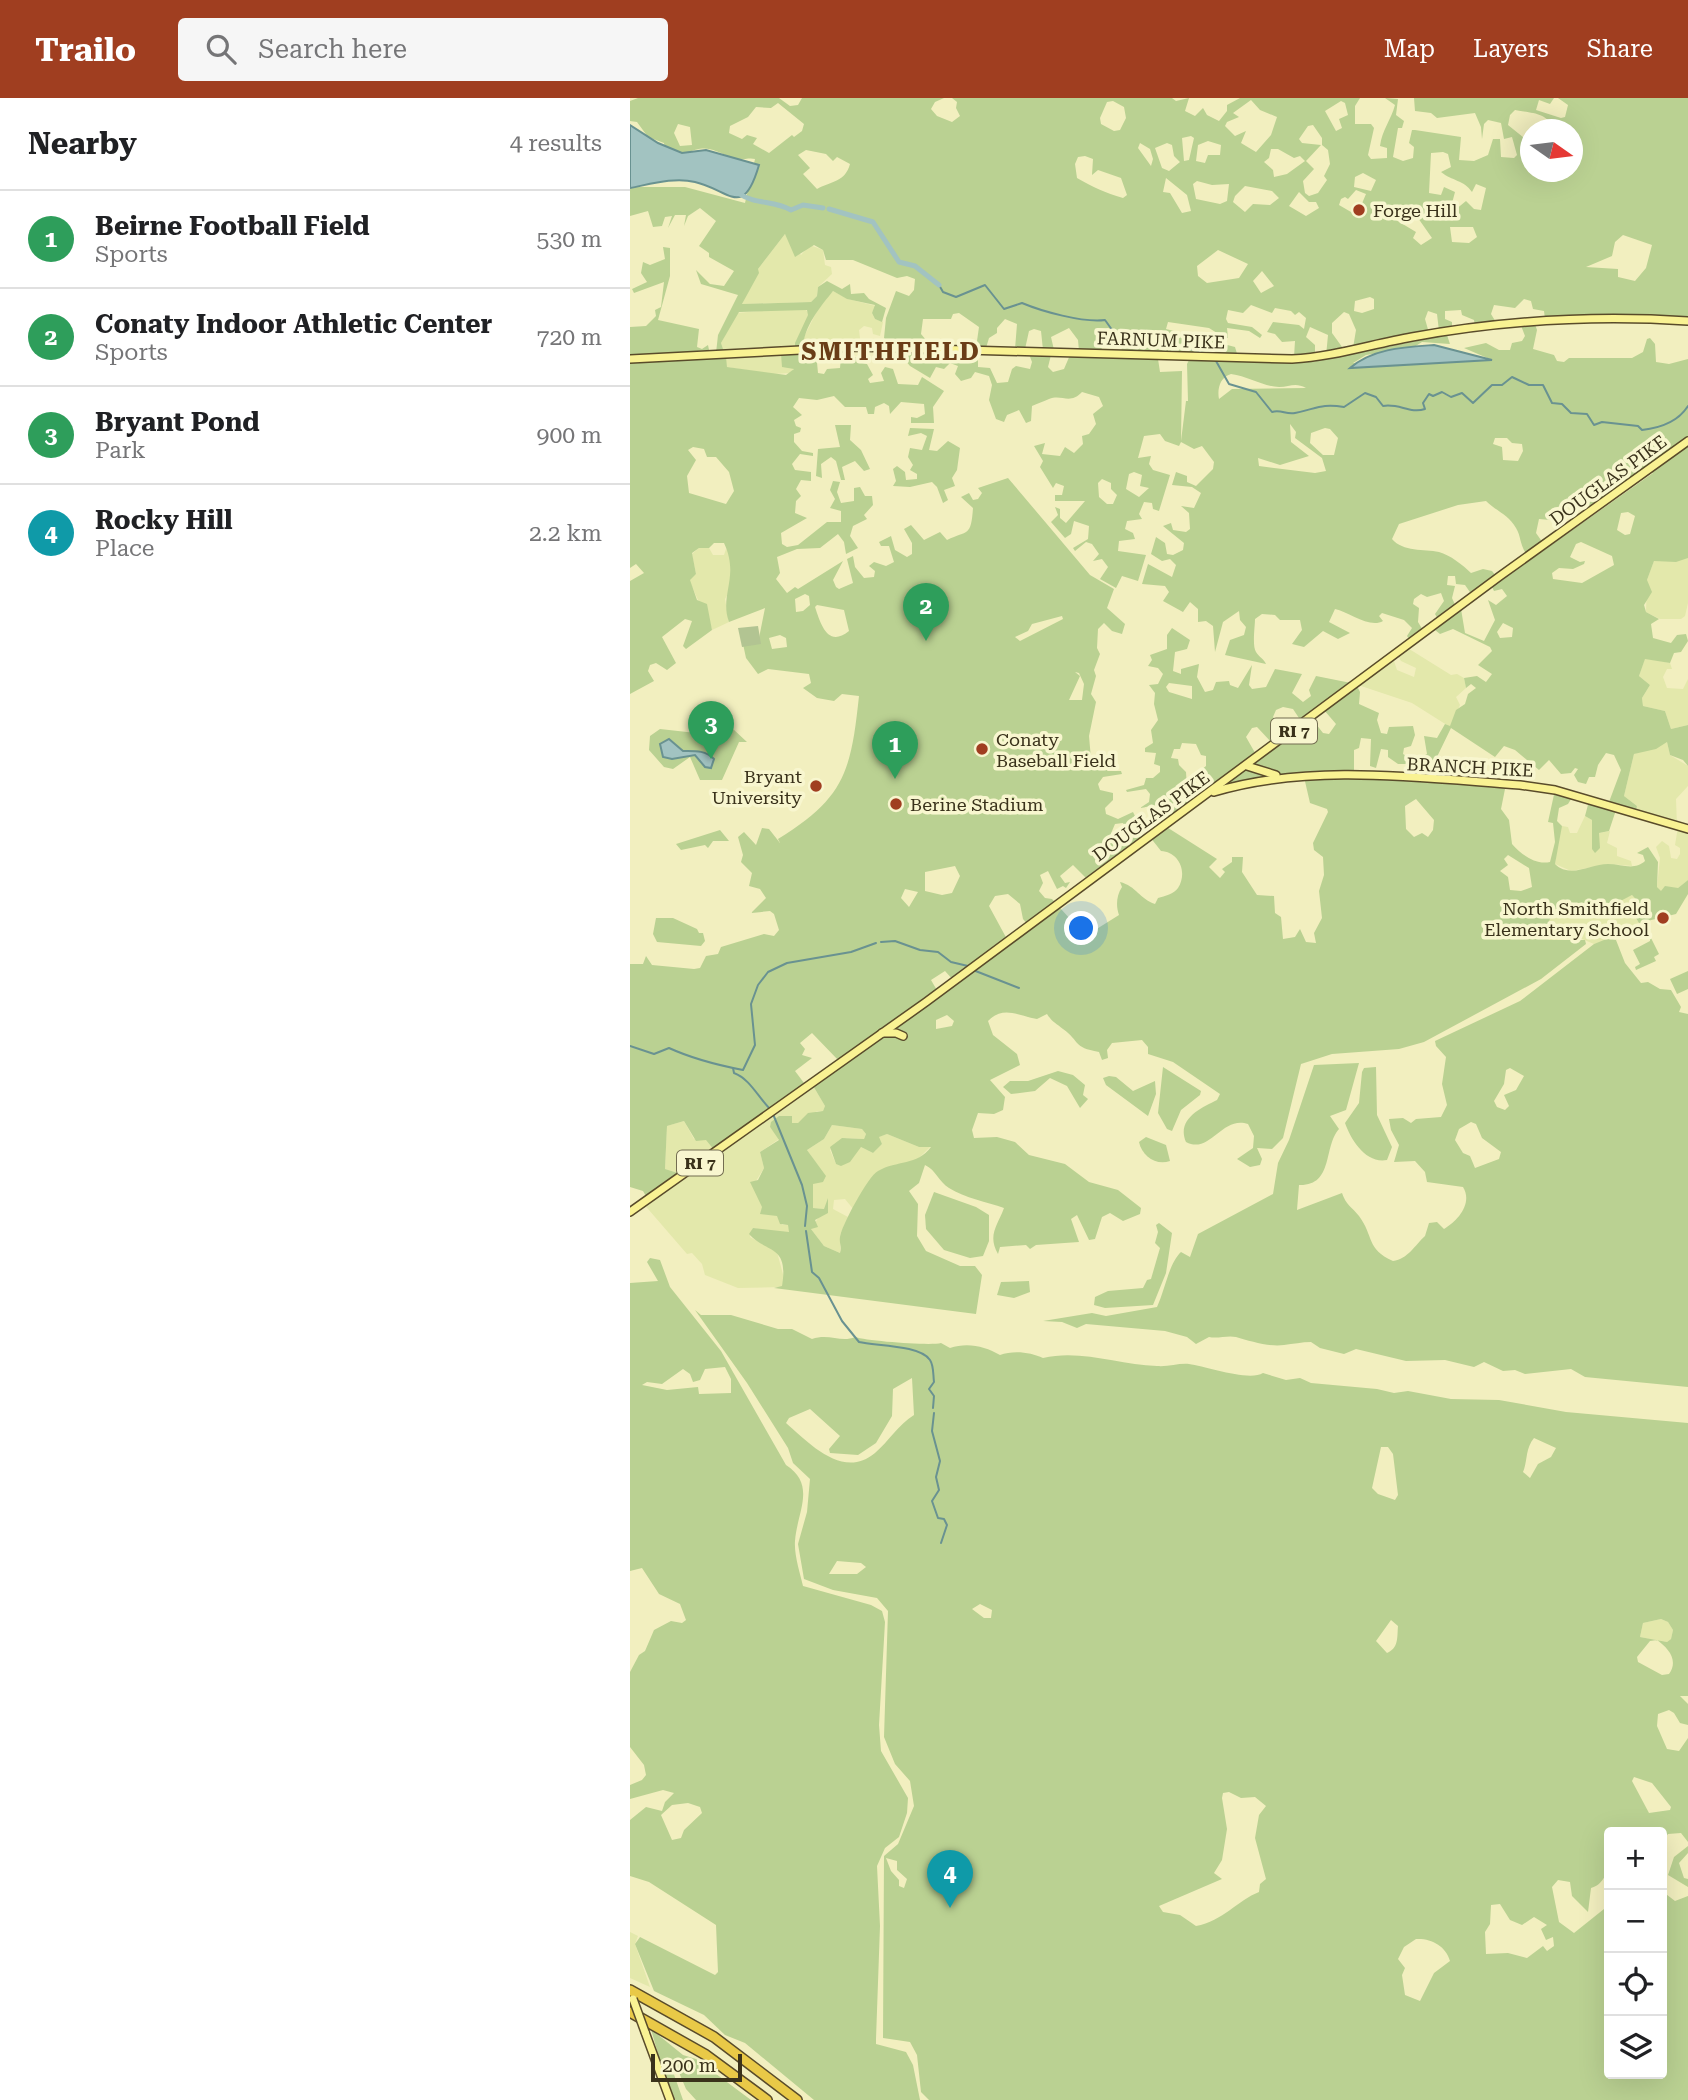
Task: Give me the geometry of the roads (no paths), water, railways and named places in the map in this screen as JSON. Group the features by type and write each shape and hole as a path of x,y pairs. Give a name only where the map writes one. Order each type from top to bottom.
{"highway":[{"path":"630,1990 714,2037 797,2100"},
{"path":"630,2012 706,2055 767,2100"}],"main road":[{"name":"FARNUM PIKE","path":"630,359 881,348 1292,359 1321,357 1413,336 1551,318 1604,317 1688,321"},
{"name":"DOUGLAS PIKE","path":"630,1212 881,1034 1247,766 1500,576 1688,441"},
{"name":"BRANCH PIKE","path":"1247,766 1283,776"},
{"name":"BRANCH PIKE","path":"1208,794 1240,783 1283,776 1435,779 1538,786 1688,829"},
{"path":"881,1034 896,1032 903,1036"},
{"path":"630,1990 670,2100"}],"water":[{"path":"630,125 658,143 682,153 706,150 759,165 753,182 741,197 726,195 695,182 679,180 630,188"},
{"path":"1434,345 1492,360 1350,368 1379,352"},
{"path":"669,739 683,751 711,756 714,759 711,768 705,767 695,755 672,759 663,757 660,744"}],"waterway":[{"path":"738,193 791,210 803,205 823,208"},
{"path":"829,209 873,222 899,262 915,266 939,285"},
{"path":"939,285 943,292 956,297 985,285 1004,309 1022,303 1074,318 1105,320 1115,334 1156,338 1168,336 1177,345 1211,355"},
{"path":"1216,361 1229,384 1256,392 1272,412 1292,413 1324,406 1344,407 1365,393 1376,397 1383,406 1414,410 1425,409 1423,403 1429,394 1433,396 1442,392 1451,397 1462,393 1473,403 1492,385 1502,385 1512,377 1529,385 1543,385 1552,403 1562,404 1571,413 1587,414 1594,425 1602,422 1649,429 1674,420 1688,406"},
{"path":"881,942 895,941 920,950 938,952 951,962 968,966"},
{"path":"630,1046 654,1054 669,1048 705,1061 743,1070 755,1045 751,1004 758,985 768,972 787,963 851,952 876,943"},
{"path":"973,970 1019,988"},
{"path":"733,1068 734,1073 749,1084 770,1109"},
{"path":"773,1114 802,1185 807,1206 805,1226"},
{"path":"806,1231 812,1272 819,1278 842,1321 859,1342 917,1351 930,1360 934,1382 929,1389 934,1396 933,1408"},
{"path":"934,1413 932,1431 940,1461 936,1477 939,1490 932,1501 938,1518 944,1519 947,1525 941,1543"}],"place":[{"name":"Forge Hill","path":"1359,210"},
{"name":"Conaty Indoor Athletic Center","path":"926,641"},
{"name":"Conaty Baseball Field","path":"982,749"},
{"name":"Bryant Pond","path":"711,759"},
{"name":"Beirne Football Field","path":"895,779"},
{"name":"Bryant University","path":"816,786"},
{"name":"Berine Stadium","path":"896,804"},
{"name":"North Smithfield Elementary School","path":"1663,918"},
{"name":"Rocky Hill","path":"950,1908"}],"district":[{"name":"SMITHFIELD","path":"891,352"}]}
